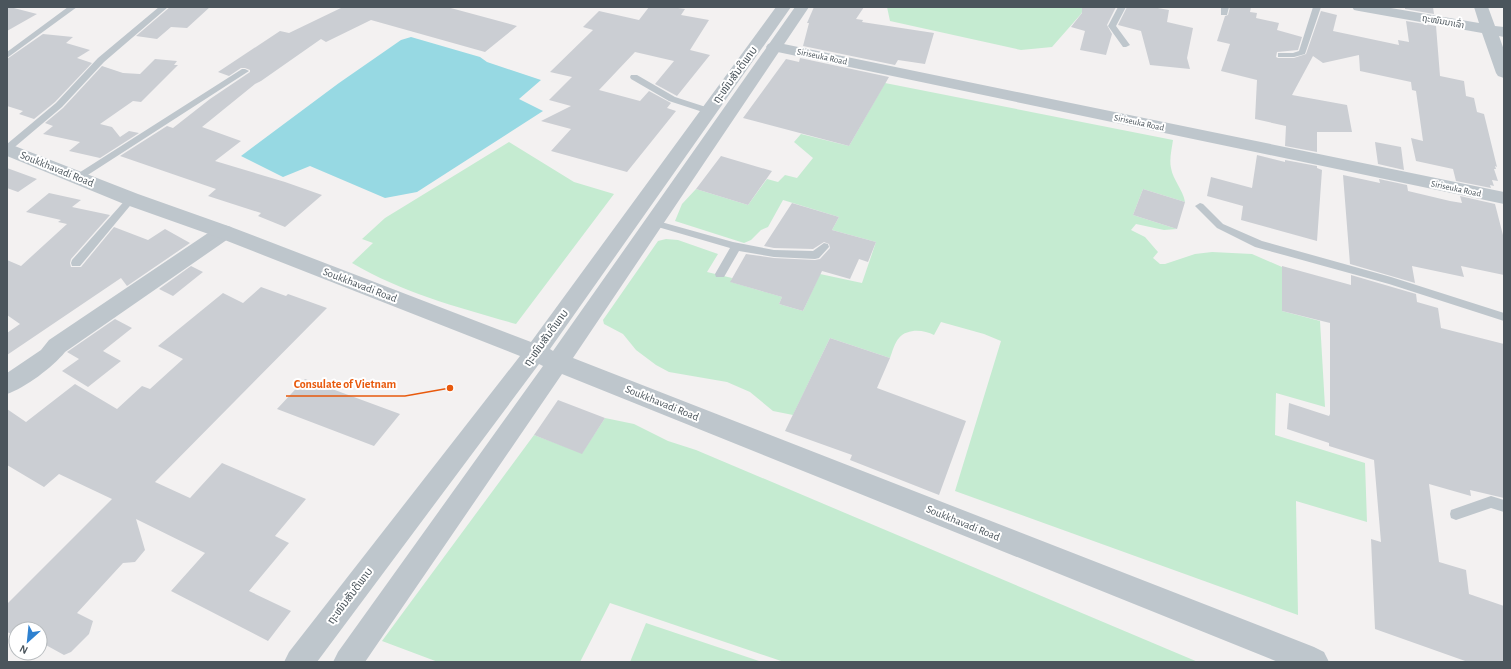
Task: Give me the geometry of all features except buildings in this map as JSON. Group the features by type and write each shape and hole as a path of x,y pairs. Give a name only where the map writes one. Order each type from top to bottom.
{"street":[{"name":"ຖະໜົນສັນຕິພາບ","path":"299,662 535,353 784,7"},
{"name":"ຖະໜົນສັນຕິພາບ","path":"348,662 558,362 802,7"},
{"name":"ຖະໜົນນາເລົ່າ","path":"1359,7 1504,32"},
{"path":"1481,7 1504,73"},
{"name":"Siriseuka Road","path":"774,47 1504,198"},
{"name":"Soukkhavadi Road","path":"7,149 131,199 224,232 558,362 1314,662"},
{"path":"7,386 49,356 58,346 224,232"}],"lane":[{"path":"58,7 71,8"},
{"path":"7,149 59,106 101,60 164,7"},
{"path":"1122,7 1112,26 1126,45"},
{"path":"1281,54 1294,55 1302,52 1317,7"},
{"path":"7,56 71,8"},
{"path":"77,178 245,71"},
{"path":"634,77 672,99 709,111"},
{"path":"76,262 131,199"},
{"path":"1200,206 1220,226 1259,244 1391,281 1504,317"},
{"path":"654,223 736,246 800,256 815,255 824,247"},
{"path":"720,274 736,246"},
{"path":"1456,514 1492,502 1504,506"}],"green space":[{"path":"887,7 1085,7 1081,14 1052,47 1021,50 890,21"},
{"path":"885,83 1173,140 1170,165 1185,202 1143,189 1133,215 1177,229 1164,230 1136,224 1131,230 1145,237 1158,252 1153,258 1160,264 1165,264 1195,254 1212,252 1252,254 1282,267 1282,311 1320,321 1325,407 1276,393 1275,435 1365,463 1367,522 1296,501 1298,615 955,491 1001,341 984,334 941,322 934,335 921,331 911,331 903,335 896,342 890,358 830,338 793,415 773,411 750,392 727,382 669,372 656,365 636,350 623,334 604,324 603,320 658,241 666,239 678,240 718,254 707,272 732,278 731,282 782,297 779,304 803,311 820,274 862,283 876,242 832,230 839,217 783,200 768,227 761,230 751,240 744,243 675,221 682,204 696,189 748,205 767,179 778,182 785,175 797,178 813,158 794,142 801,134 849,146"},
{"path":"509,142 574,182 614,194 516,324 432,299 371,274 352,263 373,243 362,239 385,218"},
{"path":"605,418 634,424 668,441 696,450 1198,662 784,662 610,603 580,662 438,662 382,641 534,435 582,453"},
{"path":"646,623 762,662 630,662"}],"water":[{"path":"411,37 480,57 487,62 541,80 519,99 543,111 417,192 385,198 310,166 283,177 241,156 339,83 401,40"}],"place":[{"name":"Consulate of Vietnam","path":"450,388"}]}
